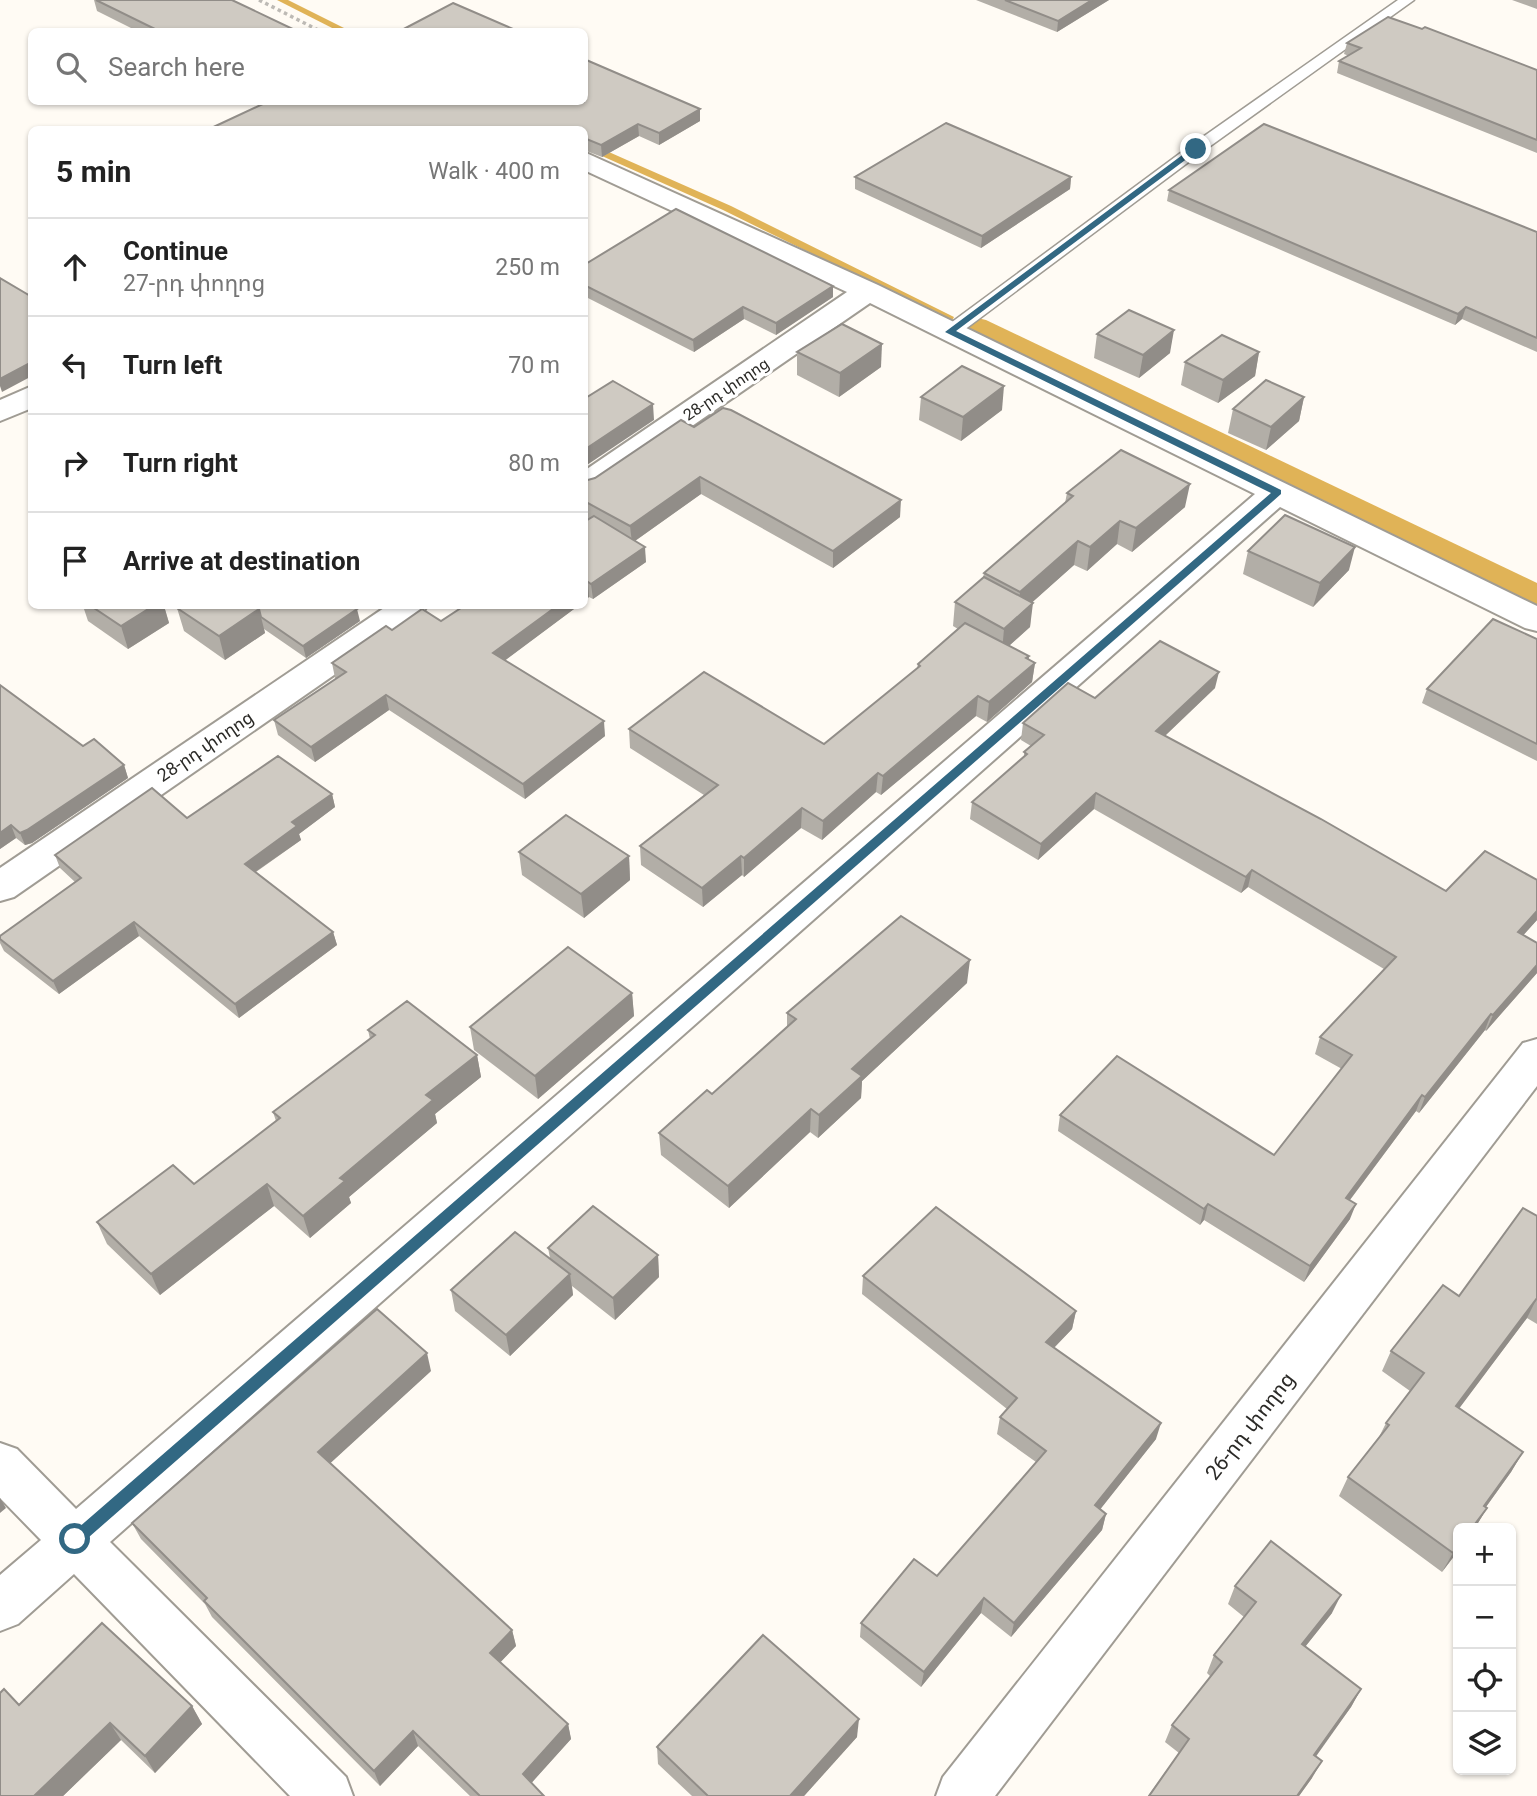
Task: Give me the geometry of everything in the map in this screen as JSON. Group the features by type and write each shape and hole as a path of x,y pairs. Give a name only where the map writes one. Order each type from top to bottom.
{"street":[{"path":"588,162 868,291 1537,620"},
{"name":"28-րդ փողոց","path":"588,483 868,291"},
{"path":"0,412 28,397"},
{"path":"0,1607 1277,492"},
{"name":"28-րդ փողոց","path":"0,887 406,609"},
{"name":"26-րդ փողոց","path":"962,1796 1537,1055"},
{"path":"0,1465 327,1796"}],"lane":[{"path":"950,332 1196,149 1407,0"}],"path":[{"path":"259,0 314,28"}],"building":[{"path":"96,0 232,0 291,28 153,28"},
{"path":"1005,0 1092,0 1058,21"},
{"path":"453,3 511,28 406,28"},
{"path":"1388,17 1422,29 1425,27 1537,70 1537,140 1339,61 1361,48 1347,43"},
{"path":"588,61 700,109 659,133 638,124 601,145 588,140 588,126 216,126 261,105 588,105"},
{"path":"946,123 1071,177 982,236 855,177"},
{"path":"1264,124 1537,232 1537,338 1466,307 1458,314 1169,190"},
{"path":"676,209 833,286 776,323 743,307 693,340 588,287 588,263"},
{"path":"0,278 28,295 28,364 0,379"},
{"path":"1129,310 1174,330 1143,355 1097,334"},
{"path":"842,324 882,344 840,373 797,352"},
{"path":"1222,335 1259,352 1223,380 1185,362"},
{"path":"962,366 1004,386 963,417 921,397"},
{"path":"1266,380 1304,397 1271,427 1233,409"},
{"path":"613,381 653,404 588,447 588,397"},
{"path":"723,408 731,410 901,500 833,551 700,477 630,526 588,503 588,480 595,478 681,420 694,427"},
{"path":"1121,450 1190,484 1136,528 1120,521 1090,547 1078,541 1020,592 984,573 1073,496 1067,493"},
{"path":"1285,515 1355,547 1320,583 1248,551"},
{"path":"594,516 645,547 591,584 588,582 588,520"},
{"path":"984,577 1033,603 1004,629 955,602"},
{"path":"96,609 148,609 121,626"},
{"path":"178,609 259,609 219,636"},
{"path":"259,609 357,609 303,646 261,617"},
{"path":"422,609 441,621 459,609 553,609 493,653 604,721 523,784 386,695 311,747 274,720 346,672 332,663 386,626 392,630"},
{"path":"1493,619 1537,639 1537,744 1427,689"},
{"path":"965,623 1029,656 1026,658 1035,663 989,702 978,696 883,776 878,773 823,821 802,808 744,858 741,856 702,888 640,846 718,785 629,729 704,672 824,744 920,666 918,664"},
{"path":"1160,641 1219,672 1156,731 1321,819 1446,891 1485,851 1537,880 1537,911 1518,932 1537,943 1537,965 1493,1015 1491,1014 1425,1097 1422,1095 1346,1198 1356,1204 1310,1266 1208,1204 1204,1209 1060,1115 1117,1056 1274,1155 1352,1055 1320,1037 1396,957 1252,870 1246,877 1096,793 1041,844 972,802 1027,754 1024,752 1044,735 1023,723 1068,683 1095,698"},
{"path":"0,685 83,746 94,739 124,765 20,833 11,825 0,833"},
{"path":"278,756 332,794 292,822 297,826 245,864 333,932 235,1004 134,922 53,981 0,939 0,936 81,878 55,855 152,788 187,818"},
{"path":"566,815 629,856 581,894 519,852"},
{"path":"901,916 970,960 852,1069 862,1076 819,1115 811,1109 728,1186 659,1133 707,1090 712,1094 796,1019 787,1013"},
{"path":"568,947 632,993 535,1076 470,1027"},
{"path":"407,1001 477,1055 426,1095 433,1100 340,1178 345,1181 303,1216 267,1184 151,1274 97,1222 173,1165 194,1184 280,1118 273,1112 375,1035 368,1030"},
{"path":"593,1206 658,1255 613,1298 548,1248"},
{"path":"936,1207 1076,1311 1046,1342 1161,1423 1095,1505 1106,1514 1014,1623 984,1598 924,1672 861,1623 914,1559 937,1576 1046,1451 1000,1417 1017,1398 863,1276"},
{"path":"1523,1208 1537,1216 1537,1298 1456,1406 1523,1452 1484,1506 1487,1508 1476,1523 1453,1523 1453,1553 1348,1477 1389,1425 1386,1423 1424,1373 1391,1351 1443,1285 1459,1296"},
{"path":"515,1232 570,1274 506,1335 451,1290"},
{"path":"377,1309 427,1353 318,1452 512,1630 490,1653 568,1724 523,1774 544,1796 480,1796 413,1731 374,1771 204,1601 207,1598 132,1523"},
{"path":"1271,1541 1341,1595 1302,1644 1361,1689 1314,1755 1322,1761 1297,1796 1149,1796 1189,1739 1172,1725 1222,1662 1214,1655 1256,1602 1235,1586"},
{"path":"102,1623 192,1706 145,1756 110,1723 34,1796 0,1796 0,1693 4,1689 19,1705"},
{"path":"763,1635 859,1719 790,1796 708,1796 657,1747"}],"waterway":[{"path":"281,0 340,28"},
{"path":"588,146 727,208 949,317"},
{"path":"973,328 1537,600"}],"route":[{"path":"75,1539 1277,492 950,332 1196,149"}]}
